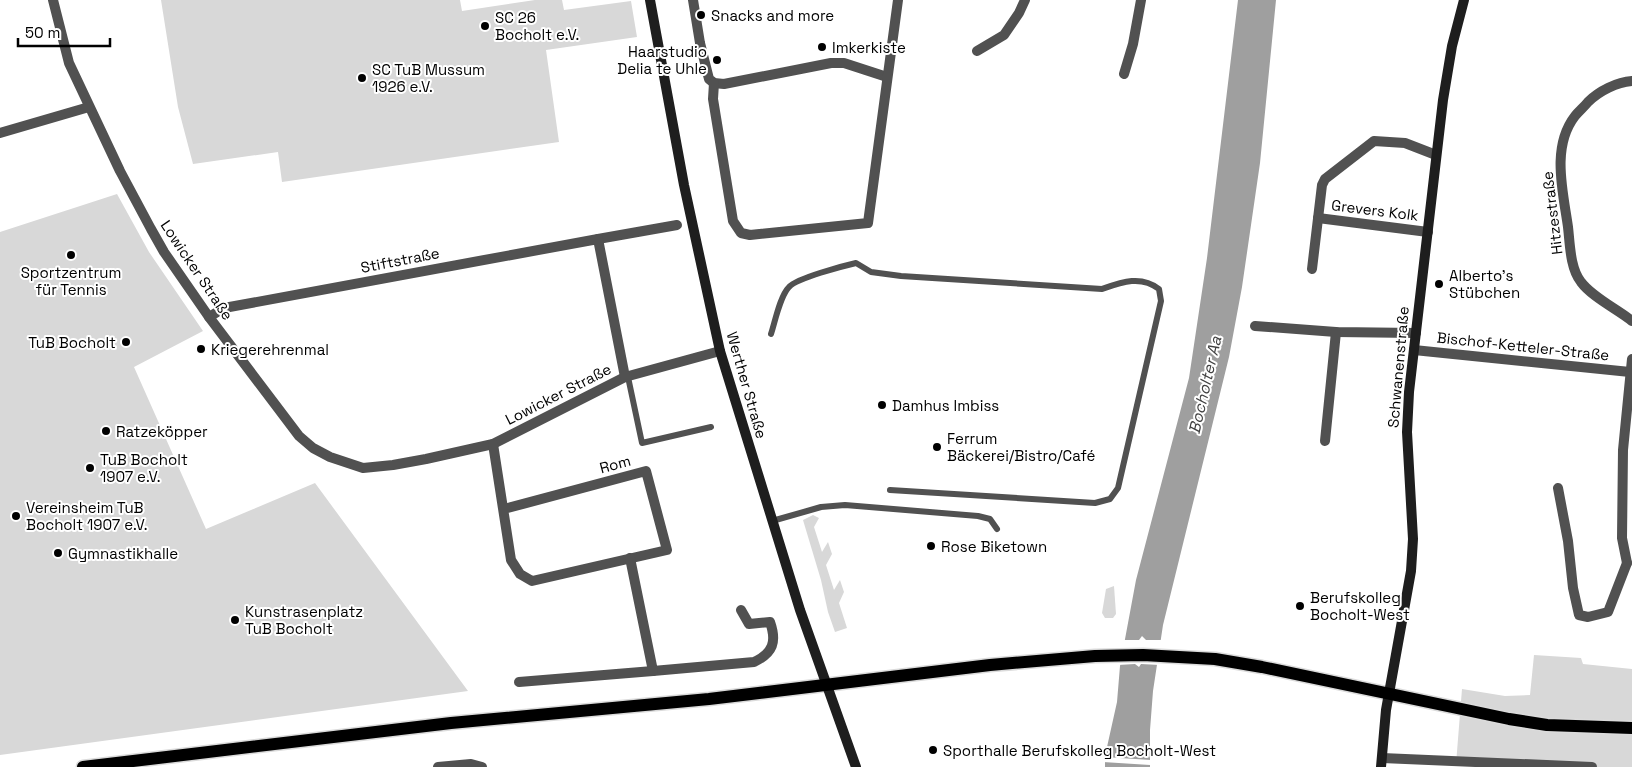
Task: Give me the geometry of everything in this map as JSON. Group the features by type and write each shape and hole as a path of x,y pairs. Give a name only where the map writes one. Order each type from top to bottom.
{"main road":[{"name":"Werther Straße","path":"650,0 684,185 720,351 772,521 826,686 856,767"},
{"name":"Schwanenstraße","path":"1381,762 1389,694 1412,565 1414,539 1407,432 1409,392 1443,100 1452,46 1464,0"},
{"path":"83,767 451,724 709,699 990,665 1094,656 1177,656 1216,659 1518,721 1632,728"}],"street":[{"name":"Lowicker Straße","path":"53,0 69,63 128,186 164,252 209,317 299,436 313,448 330,457 363,468 401,464 493,444 626,377 720,351"},
{"path":"693,0 709,79 714,83 724,84 831,63 844,63 887,77"},
{"path":"714,83 713,99 733,221 741,234 750,235 868,223 898,0"},
{"path":"977,50 1004,35 1019,13 1025,0"},
{"path":"1124,74 1133,44 1142,0"},
{"name":"Hitzestraße","path":"1632,81 1608,89 1592,98 1575,116 1564,141 1561,169 1572,255 1577,276 1588,290 1632,321"},
{"path":"0,133 89,107"},
{"name":"Grevers Kolk","path":"1312,269 1322,185 1325,179 1374,141 1404,143 1436,155"},
{"name":"Grevers Kolk","path":"1318,218 1428,232"},
{"name":"Stiftstraße","path":"209,317 224,308 677,225"},
{"path":"598,239 626,377"},
{"path":"1255,326 1336,332 1416,333"},
{"path":"1325,441 1336,332"},
{"name":"Bischof-Ketteler-Straße","path":"1414,350 1630,372"},
{"path":"1558,488 1568,541 1573,588 1580,615 1588,617 1608,612 1630,564 1622,538 1622,450 1632,359"},
{"name":"Rom","path":"493,444 512,560 520,574 532,581 667,550 646,471 504,509"},
{"path":"630,558 653,671"},
{"path":"519,682 754,662 770,650 774,633 770,622 749,624 741,610"},
{"path":"1381,762 1592,767"},
{"path":"438,767 471,764 482,767"}],"lane":[{"path":"771,334 778,309 789,286 806,277 856,264 871,272 901,276 1102,289 1125,280 1151,283 1159,289 1161,301 1118,488 1110,499 1095,502 890,490"},
{"name":"Lowicker Straße","path":"626,377 642,443 711,427"},
{"path":"772,521 821,507 845,505 978,516 990,519 997,529"}],"shaded area":[{"name":"SC TuB Mussum 1926 e.V.","path":"161,0 460,0 462,11 535,0 562,0 564,10 631,1 637,37 546,50 559,142 282,182 278,152 193,164 178,107"},
{"name":"TuB Bocholt 1907 e.V.","path":"117,194 149,252 203,331 134,367 206,529 315,483 468,691 0,755 0,232"},
{"path":"813,515 819,518 814,527 822,552 828,542 832,554 826,565 834,590 840,580 844,592 839,603 847,628 835,632 803,520"},
{"path":"1114,586 1116,614 1113,618 1105,618 1102,613 1106,589"},
{"path":"1534,655 1581,658 1583,664 1632,669 1632,767 1497,767 1456,764 1462,689 1505,696 1530,695"}],"water":[{"name":"Bocholter Aa","path":"1238,0 1276,0 1260,163 1242,287 1229,357 1163,625 1153,691 1150,767 1105,767 1105,756 1117,702 1120,666 1136,580 1189,378 1207,258"}],"pier":[{"path":"1142,636 1146,640 1163,640 1160,665 1141,664 1139,667 1135,664 1118,665 1122,640 1139,640"},
{"path":"1104,757 1151,760 1150,765 1103,762"}],"place":[{"name":"Snacks and more","path":"701,15"},
{"name":"SC 26 Bocholt e.V.","path":"485,26"},
{"name":"Imkerkiste","path":"822,47"},
{"name":"Haarstudio Delia te Uhle","path":"717,60"},
{"name":"SC TuB Mussum 1926 e.V.","path":"362,78"},
{"name":"Sportzentrum für Tennis","path":"71,255"},
{"name":"Alberto's Stübchen","path":"1439,284"},
{"name":"TuB Bocholt","path":"126,342"},
{"name":"Kriegerehrenmal","path":"201,349"},
{"name":"Damhus Imbiss","path":"882,405"},
{"name":"Ratzeköpper","path":"106,431"},
{"name":"Ferrum Bäckerei/Bistro/Café","path":"937,447"},
{"name":"TuB Bocholt 1907 e.V.","path":"90,468"},
{"name":"Vereinsheim TuB Bocholt 1907 e.V.","path":"16,516"},
{"name":"Rose Biketown","path":"931,546"},
{"name":"Gymnastikhalle","path":"58,553"},
{"name":"Berufskolleg Bocholt-West","path":"1300,606"},
{"name":"Kunstrasenplatz TuB Bocholt","path":"235,620"},
{"name":"Sporthalle Berufskolleg Bocholt-West","path":"933,750"}]}
